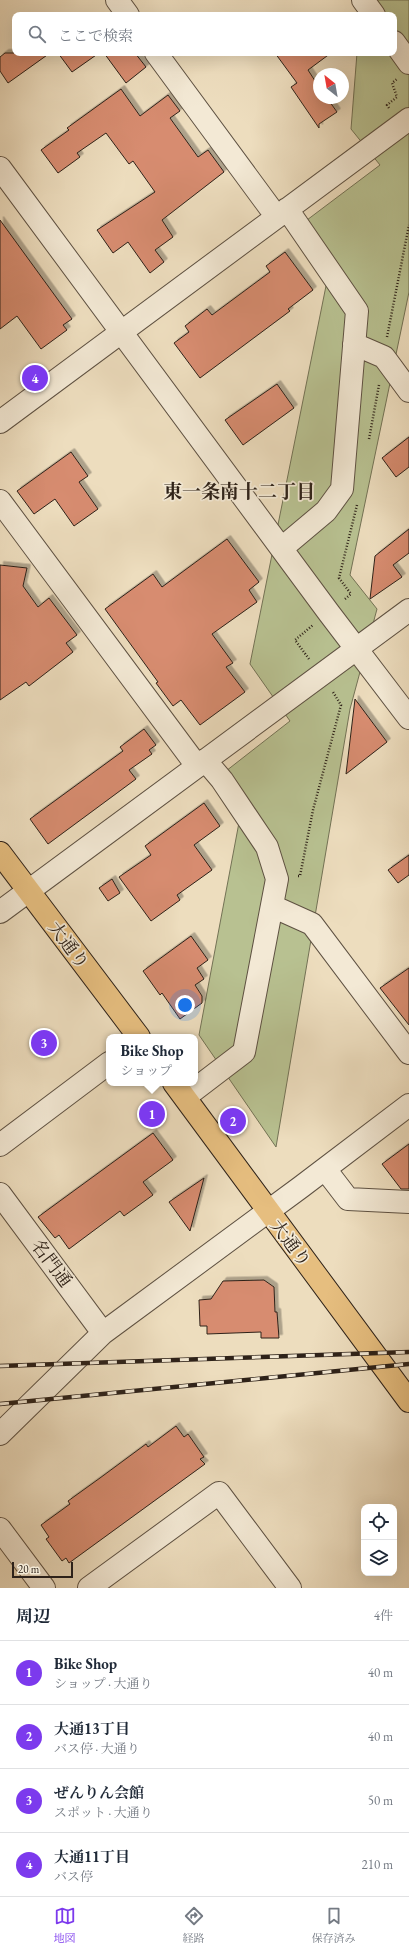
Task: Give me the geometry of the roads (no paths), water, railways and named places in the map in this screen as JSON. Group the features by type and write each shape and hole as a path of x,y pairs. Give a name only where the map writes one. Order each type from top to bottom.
{"highway":[{"name":"大通り","path":"0,853 137,1034"},
{"name":"大通り","path":"180,1090 409,1401"}],"street":[{"path":"117,0 126,12"},
{"path":"363,0 372,12"},
{"path":"397,46 409,63"},
{"path":"158,56 356,311 342,489 326,511 282,548"},
{"path":"0,422 409,119"},
{"path":"0,168 329,613 409,718"},
{"path":"354,344 384,357 409,391"},
{"path":"0,500 201,763 222,780 267,847 277,879 244,1052 198,1079"},
{"path":"0,912 409,610"},
{"path":"272,906 312,924 409,1053"},
{"path":"0,1145 106,1065"},
{"path":"0,1434 103,1333 325,1169 409,1104"},
{"path":"325,1169 348,1199 409,1202"},
{"name":"名門通","path":"0,1194 103,1333"},
{"path":"89,1588 219,1493 290,1588"},
{"path":"0,1529 44,1588"}],"railway":[{"path":"0,1366 409,1352"},
{"path":"0,1404 409,1364"}],"place":[{"name":"大通11丁目","path":"35,378"},
{"name":"ぜんりん会館","path":"44,1043"},
{"name":"Bike Shop","path":"152,1114"},
{"name":"大通13丁目","path":"233,1121"}],"district":[{"name":"東一条南十二丁目","path":"239,491"}]}
